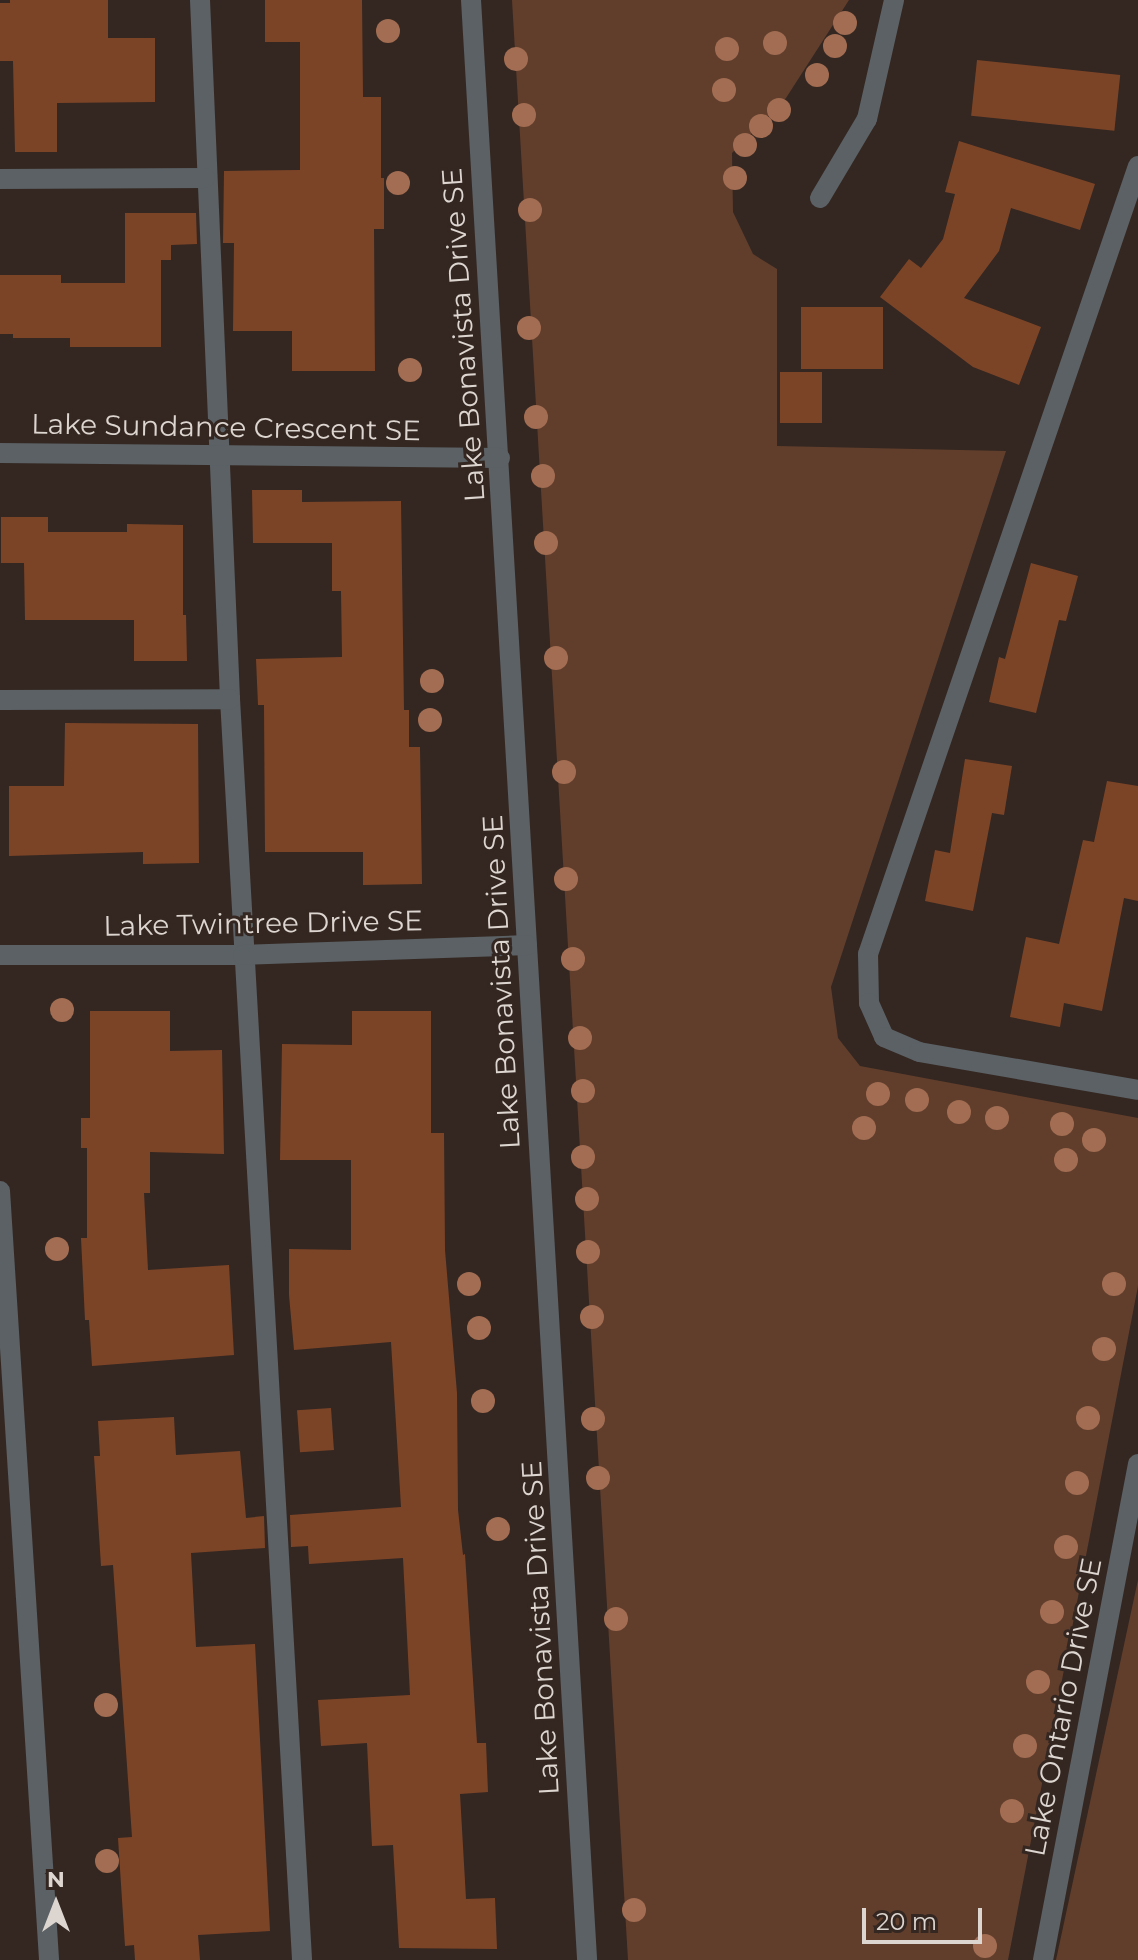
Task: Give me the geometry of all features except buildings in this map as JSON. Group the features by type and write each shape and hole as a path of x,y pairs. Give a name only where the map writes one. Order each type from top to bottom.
{"street":[{"path":"200,0 217,456 302,1960"},
{"name":"Lake Bonavista Drive SE","path":"471,0 587,1960"},
{"path":"820,198 867,119 894,0"},
{"path":"1138,166 868,954 869,1003 884,1037 919,1052 1138,1090"},
{"path":"0,179 205,178"},
{"name":"Lake Sundance Crescent SE","path":"0,453 500,458"},
{"path":"0,700 230,699"},
{"name":"Lake Twintree Drive SE","path":"0,955 243,955 527,945"},
{"path":"0,1195 49,1960"},
{"name":"Lake Ontario Drive SE","path":"1043,1960 1138,1464"}],"shaded area":[{"path":"512,0 849,0 786,98 732,153 733,212 753,254 777,269 777,446 1006,451 831,987 838,1038 860,1066 1138,1118 1138,1286 1008,1960 628,1960"},
{"path":"1138,1580 1138,1960 1056,1960"}]}
